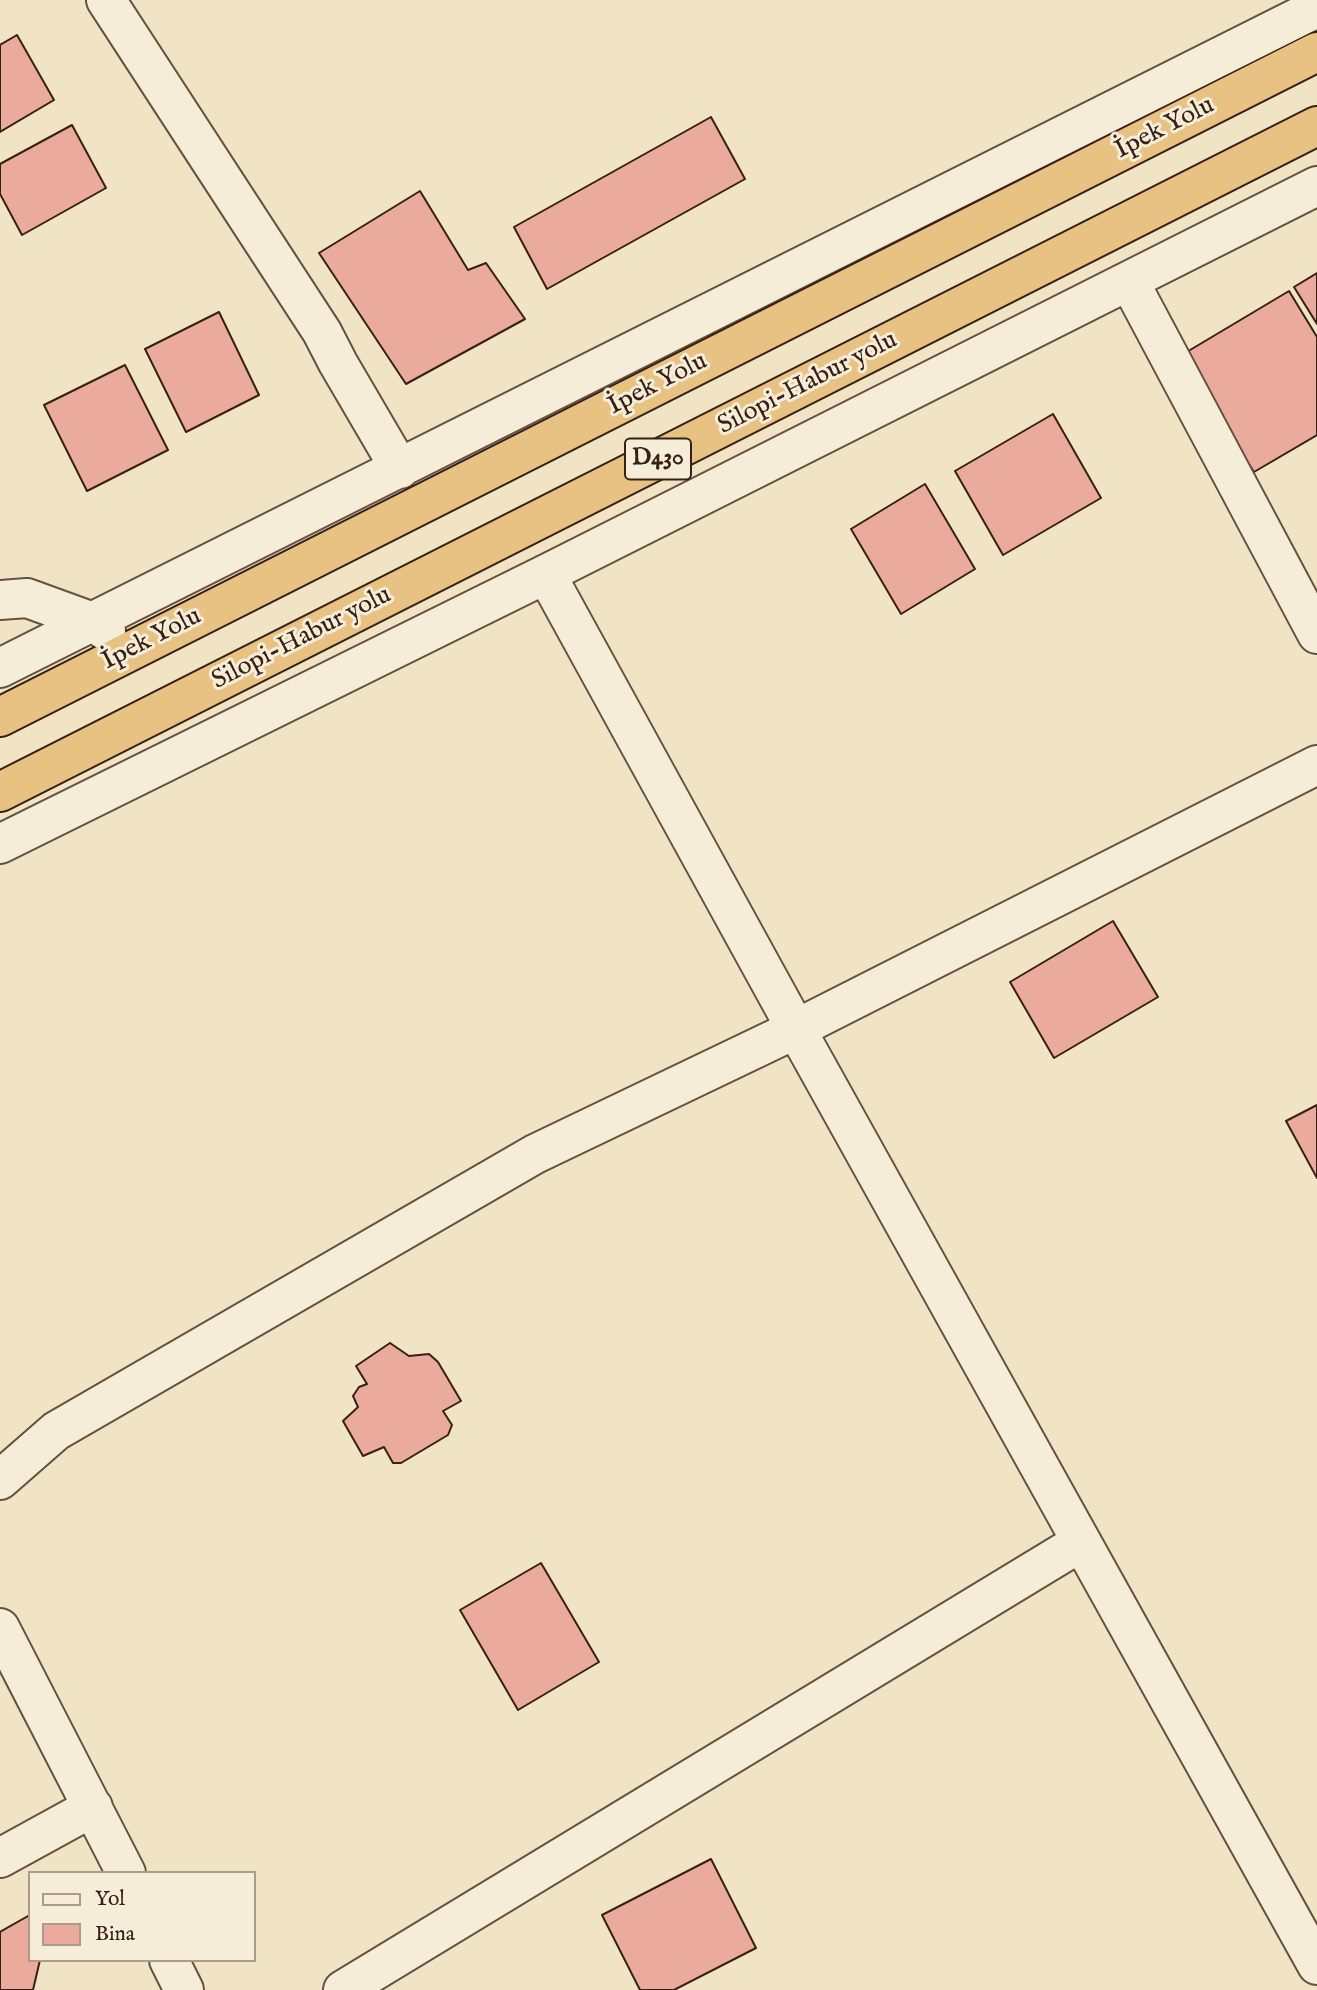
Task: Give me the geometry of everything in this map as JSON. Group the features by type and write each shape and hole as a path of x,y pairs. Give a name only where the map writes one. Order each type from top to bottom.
{"highway":[{"name":"İpek Yolu","path":"0,717 1317,52"},
{"name":"Silopi-Habur yolu","path":"0,792 1317,126"}],"street":[{"path":"106,0 322,332 400,469"},
{"path":"0,668 400,469 1314,6"},
{"path":"0,844 546,574 1317,186"},
{"path":"1129,281 1317,634"},
{"path":"546,574 1317,1965"},
{"path":"0,600 27,598 93,622 135,649"},
{"path":"0,1480 56,1432 535,1154 796,1029 1317,765"},
{"path":"343,1990 1081,1542"},
{"path":"0,1628 125,1871"},
{"path":"0,1858 93,1807"},
{"path":"170,1962 184,1990"}],"building":[{"path":"17,35 54,100 0,132 0,45"},
{"path":"711,117 745,179 547,289 514,227"},
{"path":"72,125 106,188 22,235 0,194 0,164"},
{"path":"420,191 468,270 486,263 525,319 406,384 319,253"},
{"path":"1317,273 1317,324 1294,287"},
{"path":"1289,291 1317,337 1317,435 1254,472 1180,356"},
{"path":"219,312 259,395 186,432 145,349"},
{"path":"125,365 168,450 87,491 44,405"},
{"path":"1053,414 1101,498 1003,555 955,471"},
{"path":"925,484 975,569 901,614 851,529"},
{"path":"1113,921 1158,997 1054,1058 1010,982"},
{"path":"1317,1105 1317,1178 1286,1121"},
{"path":"390,1343 409,1356 429,1354 438,1362 461,1401 443,1411 452,1425 448,1435 401,1463 393,1463 384,1447 363,1456 343,1421 358,1407 353,1396 359,1387 367,1384 356,1366"},
{"path":"541,1563 599,1662 518,1710 460,1610"},
{"path":"711,1859 756,1948 674,1990 640,1990 602,1915"},
{"path":"28,1916 28,1962 40,1962 33,1990 0,1990 0,1932"}]}
